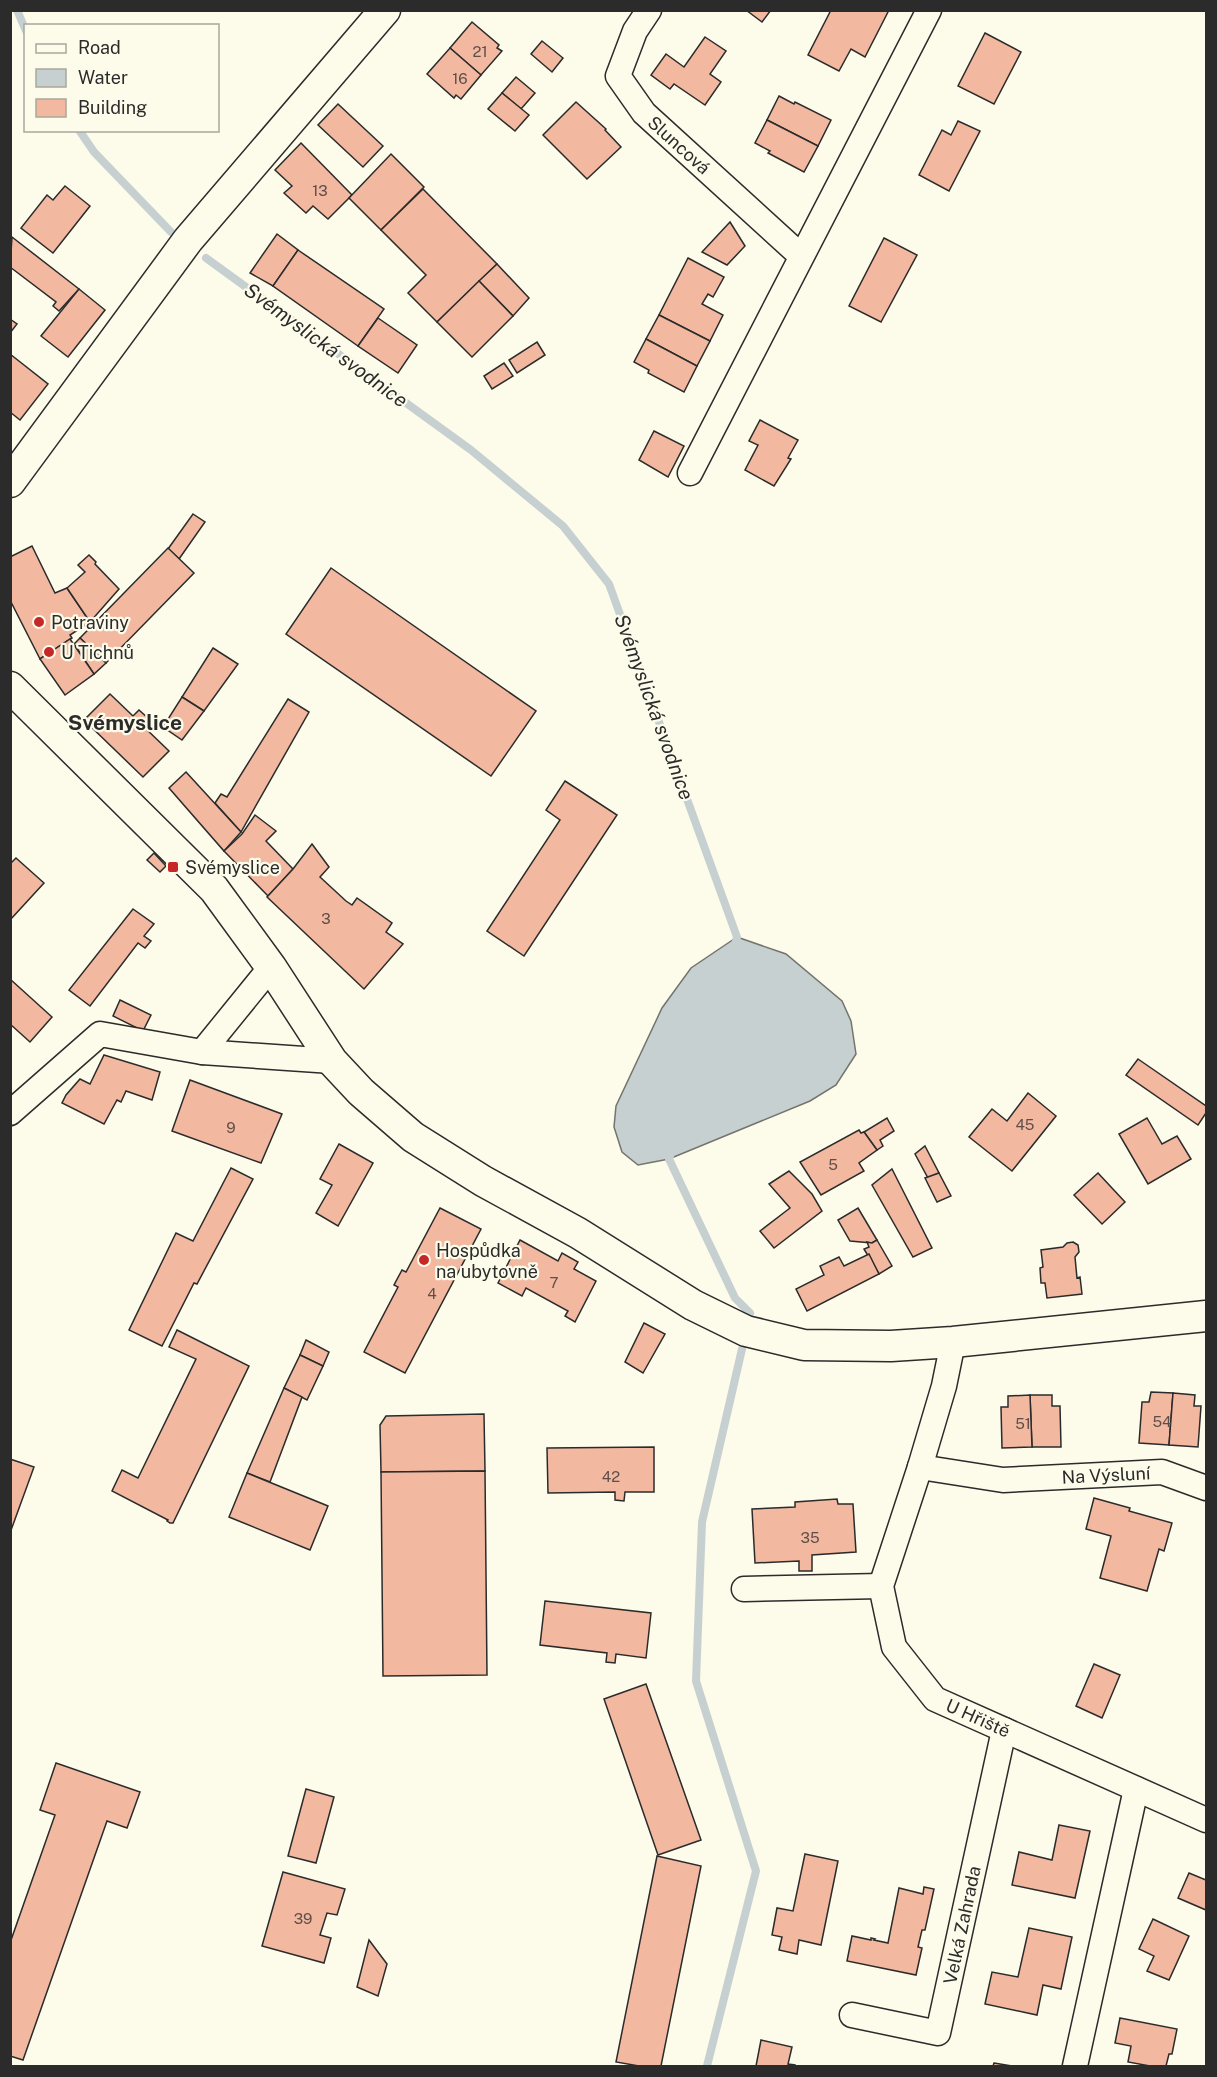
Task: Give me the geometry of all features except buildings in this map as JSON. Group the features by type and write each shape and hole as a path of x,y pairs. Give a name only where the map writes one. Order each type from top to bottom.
{"street":[{"path":"10,482 188,240 385,10"},
{"name":"Sluncová","path":"650,10 635,31 618,75 644,113 801,256"},
{"path":"690,473 929,10"},
{"path":"10,687 214,889 271,967 333,1061 361,1092 413,1137 483,1181 578,1233 693,1305 746,1330 804,1345 891,1346 953,1342 1206,1316"},
{"path":"202,1052 271,967"},
{"path":"10,1113 100,1034 202,1052 333,1061"},
{"path":"744,1589 881,1586 944,1386 953,1342"},
{"name":"Na Výsluní","path":"920,1467 1003,1480 1162,1472 1206,1488"},
{"name":"U Hřiště","path":"881,1586 894,1647 935,1699 1206,1820"},
{"name":"Velká Zahrada","path":"852,2014 938,2033 1004,1730"},
{"path":"1075,2067 1136,1789"}],"water":[{"path":"737,937 786,954 842,1001 851,1021 856,1054 836,1085 810,1101 669,1159 638,1165 622,1152 614,1127 616,1106 662,1008 691,968"}],"waterway":[{"name":"Svémyslická svodnice","path":"17,10 24,26"},
{"name":"Svémyslická svodnice","path":"80,132 94,152 171,232"},
{"name":"Svémyslická svodnice","path":"206,258 471,450 563,526 609,584 737,937 735,945"},
{"name":"Svémyslická svodnice","path":"672,1150 669,1159 735,1298 750,1313"},
{"name":"Svémyslická svodnice","path":"707,2066 756,1871 696,1681 702,1522 742,1349"}],"place":[{"name":"Potraviny","path":"39,622"},
{"name":"U Tichnů","path":"49,652"},
{"name":"Svémyslice","path":"173,867"},
{"name":"Hospůdka na ubytovně","path":"424,1260"}],"district":[{"name":"Svémyslice","path":"125,722"}]}
